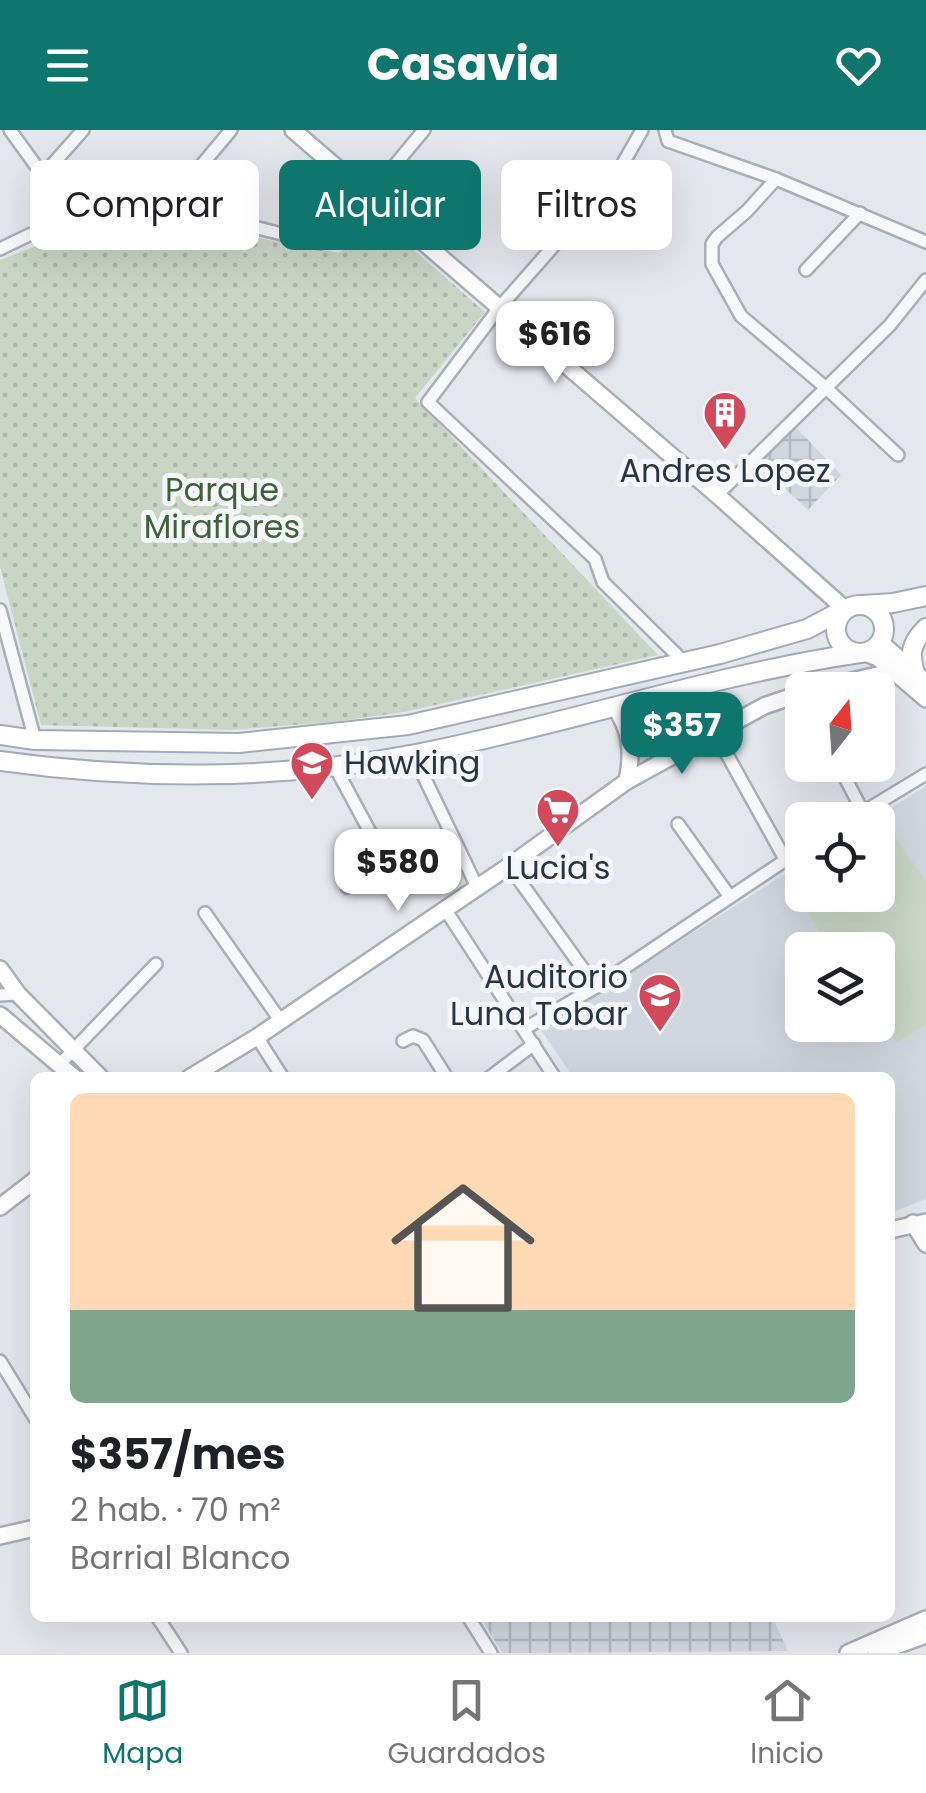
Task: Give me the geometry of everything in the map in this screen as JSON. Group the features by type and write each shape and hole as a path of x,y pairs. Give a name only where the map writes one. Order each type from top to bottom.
{"main road":[{"path":"293,130 329,160"},
{"path":"433,250 853,607 874,610 883,621 868,649"},
{"path":"0,735 34,740 240,743 408,724 684,662 808,629 853,607 918,597 926,584"},
{"path":"853,607 837,619 836,636 848,650 868,649 921,677"},
{"path":"0,761 126,772 230,774 413,754 741,673 868,649 926,627"},
{"path":"921,677 911,650 926,627"},
{"path":"868,649 926,699"},
{"path":"890,672 894,671"},
{"path":"199,1072 509,866 627,780 714,731 785,699"},
{"path":"614,706 623,718 632,752 627,780"},
{"path":"0,969 18,994 95,1072"},
{"path":"0,1015 69,1072"},
{"path":"0,1207 30,1184"},
{"path":"926,1211 919,1223 926,1244"},
{"path":"0,1536 30,1529"},
{"path":"848,1653 926,1619"},
{"path":"876,1653 926,1634"}],"street":[{"path":"10,130 33,160"},
{"path":"57,160 84,130"},
{"path":"206,160 231,130"},
{"path":"400,160 424,130"},
{"path":"642,130 617,174 499,308 429,397 430,407 595,559 603,582 684,662"},
{"path":"666,135 926,242"},
{"path":"776,179 717,237 712,244 712,264 741,316 898,456"},
{"path":"806,270 860,213"},
{"path":"0,249 30,236"},
{"path":"717,495 890,324 926,280"},
{"path":"0,610 34,740"},
{"path":"714,731 785,857"},
{"path":"413,754 477,887"},
{"path":"334,765 385,860 384,866 346,887"},
{"path":"880,802 926,774"},
{"path":"678,824 730,896"},
{"path":"524,1029 596,986 785,860"},
{"path":"509,866 596,986"},
{"path":"445,909 551,1072"},
{"path":"205,913 280,1020"},
{"path":"61,1063 156,964"},
{"path":"0,996 18,994"},
{"path":"403,1041 412,1036 422,1040 443,1072"},
{"path":"257,1037 280,1072"},
{"path":"497,1072 534,1044"},
{"path":"0,1361 30,1407"},
{"path":"161,1622 181,1653"},
{"path":"472,1622 491,1653"}],"shaded area":[{"path":"794,425 841,475 808,510 775,479 781,471 775,463 766,471 757,459"},
{"path":"926,786 926,1199 895,1211 895,1072 570,1072 541,1030 785,874 785,912 895,912 895,806"},
{"path":"483,1622 775,1622 788,1651 502,1653"}],"green space":[{"name":"Parque Miraflores","path":"259,238 279,242 279,250 340,253 414,250 485,312 415,398 658,655 404,712 340,721 232,730 41,725 0,567 0,260 30,248 259,250"},
{"path":"895,837 926,882 926,1024 897,1043 895,1040 895,932 821,932 807,912 895,912"}],"place":[{"name":"Andres Lopez","path":"725,451"},
{"name":"Hawking","path":"312,801"},
{"name":"Lucia's","path":"558,848"},
{"name":"Auditorio Luna Tobar","path":"660,1033"}]}
